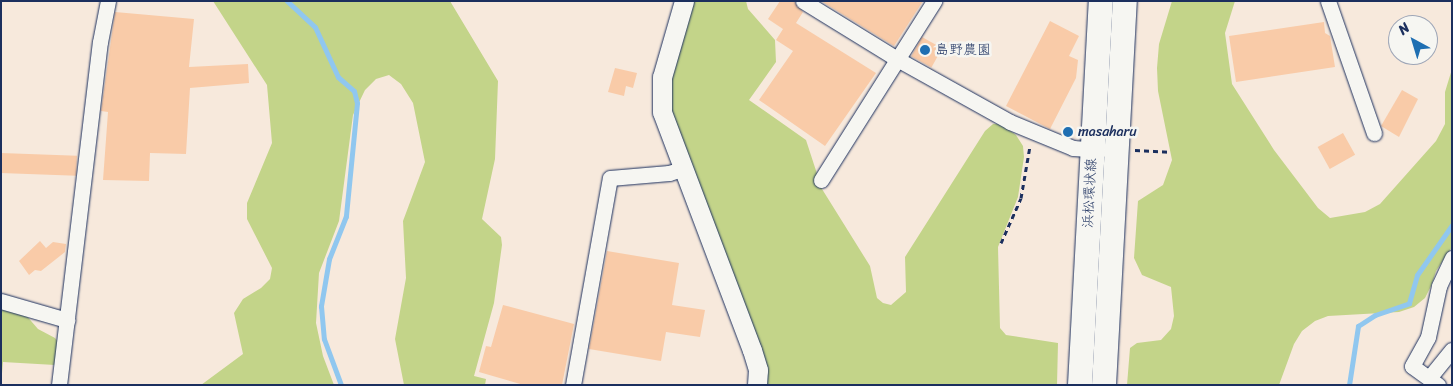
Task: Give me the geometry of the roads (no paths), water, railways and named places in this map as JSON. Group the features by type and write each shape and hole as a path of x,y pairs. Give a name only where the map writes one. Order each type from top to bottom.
{"main road":[{"name":"浜松環状線","path":"1080,385 1101,1"},
{"name":"浜松環状線","path":"1104,385 1125,1"}],"street":[{"path":"59,385 100,42 108,1"},
{"path":"684,1 666,59 660,94 666,129 752,350 758,370 757,385"},
{"path":"804,1 897,59 1034,132 1073,148 1116,151"},
{"path":"821,180 934,1"},
{"path":"1328,1 1374,133"},
{"path":"572,385 610,178 669,173 682,169"},
{"path":"1452,258 1438,286 1428,337 1412,366 1434,382 1452,350"},
{"path":"1,301 67,320"}],"waterway":[{"path":"287,1 315,27 338,77 354,91 357,103 346,216 329,259 321,306 324,339 341,385"},
{"path":"1349,385 1358,326 1375,315 1409,303 1417,275 1452,225"}],"place":[{"name":"島野農園","path":"925,50"},
{"name":"masaharu","path":"1068,132"}]}
